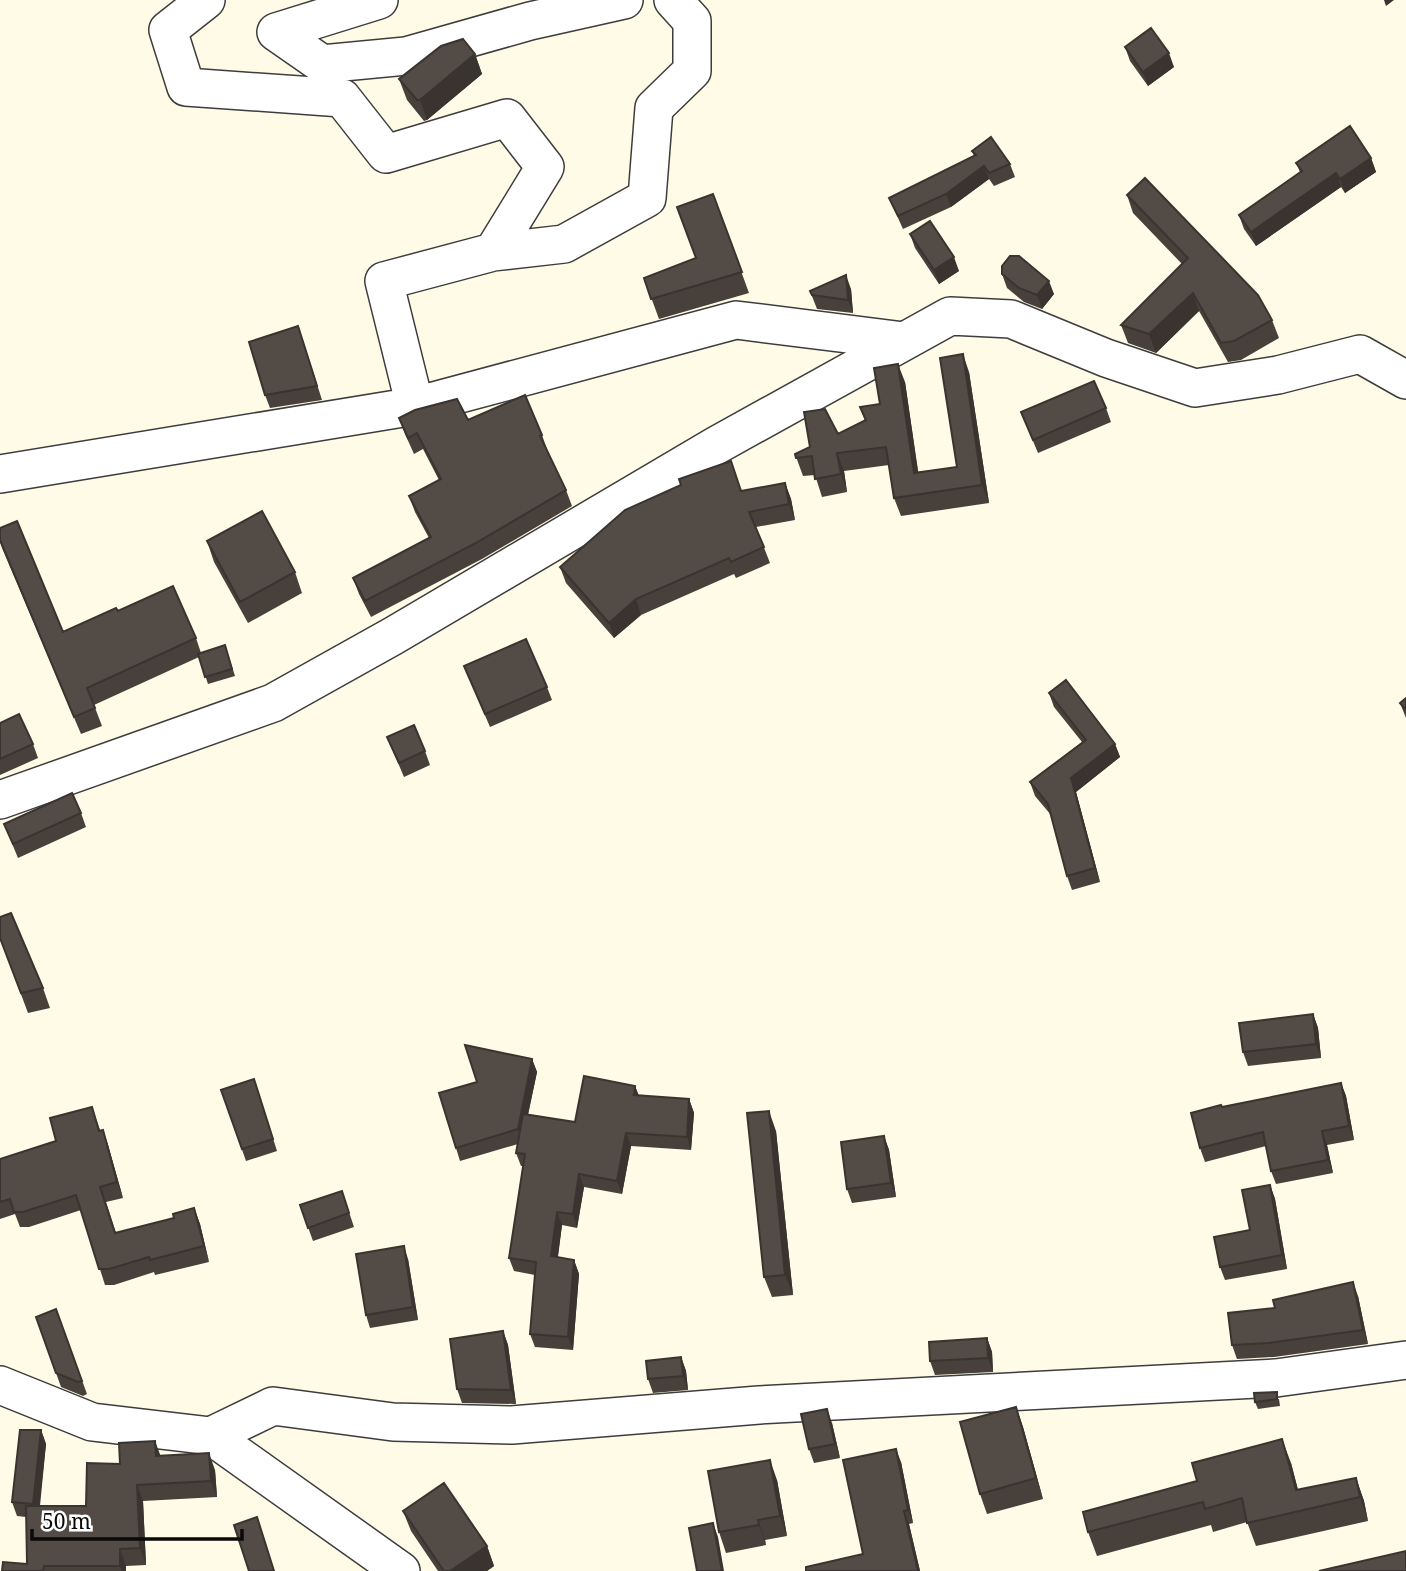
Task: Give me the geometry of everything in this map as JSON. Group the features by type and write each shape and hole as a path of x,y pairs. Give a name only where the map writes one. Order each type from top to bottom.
{"street":[{"path":"206,0 167,30 186,88 342,98 386,154 506,118 545,167 493,252"},
{"path":"379,0 276,32 322,64 382,59 406,56 530,21 624,0"},
{"path":"415,407 384,281 493,252 564,244 647,198 654,108 692,71 692,21 673,0"},
{"path":"0,800 273,703 393,636 718,444 950,316 1011,318 1106,358 1195,388 1278,375 1360,354 1406,380"},
{"path":"0,474 415,407 736,320 904,341"},
{"path":"211,1436 273,1406 393,1422 512,1425 760,1405 1276,1378 1406,1360"},
{"path":"0,1385 92,1422 211,1436 401,1571"}],"building":[{"path":"1151,28 1169,53 1143,72 1125,47"},
{"path":"463,39 475,54 417,100 399,79 441,46"},
{"path":"1350,126 1371,158 1340,179 1336,173 1251,232 1239,215 1302,171 1296,163"},
{"path":"991,137 1010,164 989,173 984,166 946,194 898,216 889,198 976,155 972,151"},
{"path":"1145,178 1258,295 1272,320 1234,341 1221,343 1193,293 1149,334 1121,325 1188,258 1127,195"},
{"path":"713,194 742,272 651,299 644,278 696,258 677,207"},
{"path":"930,221 954,257 934,270 910,234"},
{"path":"1010,256 1019,256 1049,281 1037,295 1019,288 1002,274 1002,266"},
{"path":"846,275 848,300 812,295 810,291"},
{"path":"298,326 317,386 265,395 249,342"},
{"path":"963,354 982,485 894,498 886,447 837,453 841,474 815,479 812,456 796,458 795,454 810,447 804,412 825,409 838,434 866,420 860,407 880,404 874,368 898,364 914,473 957,467 940,358"},
{"path":"1094,381 1106,408 1033,440 1021,412"},
{"path":"525,395 542,435 540,436 566,490 476,543 365,601 353,578 431,537 409,496 441,479 417,433 408,438 399,418 415,410 457,399 468,420"},
{"path":"731,461 741,491 785,483 789,504 749,512 764,547 731,562 729,558 636,599 609,623 560,567 625,510 681,485 679,479"},
{"path":"262,511 295,572 240,602 207,541"},
{"path":"17,521 63,632 173,586 196,638 87,688 95,708 74,717 0,540 0,528"},
{"path":"526,639 547,687 485,714 464,666"},
{"path":"225,645 232,669 205,677 198,654"},
{"path":"1066,680 1115,744 1071,778 1095,868 1067,876 1048,804 1030,782 1086,740 1049,693"},
{"path":"1406,698 1406,710 1400,703"},
{"path":"19,714 33,744 0,759 0,723"},
{"path":"414,725 425,751 399,763 387,737"},
{"path":"72,793 81,813 13,844 4,824"},
{"path":"11,913 43,988 21,993 0,938 0,917"},
{"path":"1313,1014 1316,1044 1243,1052 1239,1023"},
{"path":"465,1045 532,1059 518,1129 456,1148 439,1093 477,1082"},
{"path":"584,1076 635,1086 634,1095 689,1099 687,1137 626,1133 617,1181 579,1174 573,1214 557,1212 551,1256 574,1260 568,1337 530,1334 536,1262 509,1258 525,1154 516,1153 523,1114 575,1122"},
{"path":"254,1079 273,1139 242,1149 221,1090"},
{"path":"1341,1083 1349,1126 1322,1131 1328,1160 1271,1171 1263,1132 1200,1148 1191,1113"},
{"path":"92,1107 99,1131 103,1130 117,1182 100,1187 115,1233 174,1218 173,1214 194,1208 204,1246 150,1260 149,1257 109,1269 99,1269 76,1195 23,1212 14,1212 10,1199 0,1202 0,1159 56,1141 50,1118"},
{"path":"769,1111 785,1275 764,1277 747,1113"},
{"path":"884,1136 891,1183 847,1189 841,1142"},
{"path":"1270,1185 1282,1255 1220,1267 1214,1237 1250,1230 1242,1190"},
{"path":"342,1191 349,1213 308,1228 300,1205"},
{"path":"404,1246 413,1307 366,1315 356,1254"},
{"path":"1353,1282 1363,1330 1269,1343 1232,1345 1228,1313 1275,1308 1273,1300"},
{"path":"56,1309 82,1381 78,1382 56,1373 36,1317"},
{"path":"503,1331 511,1390 457,1389 450,1339"},
{"path":"987,1338 988,1358 930,1361 929,1342"},
{"path":"681,1357 683,1376 648,1379 646,1361"},
{"path":"1277,1392 1277,1399 1255,1402 1254,1393"},
{"path":"1016,1407 1036,1478 980,1494 960,1422"},
{"path":"827,1409 835,1444 809,1449 801,1414"},
{"path":"20,1430 41,1430 33,1504 12,1502"},
{"path":"1282,1439 1296,1490 1356,1478 1360,1497 1247,1523 1242,1498 1205,1509 1203,1502 1088,1532 1083,1512 1197,1481 1192,1463"},
{"path":"155,1441 156,1456 209,1453 211,1481 137,1485 140,1548 120,1549 120,1566 44,1566 43,1571 2,1571 3,1562 27,1564 26,1506 86,1506 87,1463 120,1464 119,1443"},
{"path":"896,1449 908,1510 904,1511 918,1571 806,1571 806,1567 863,1554 843,1460"},
{"path":"770,1460 780,1516 758,1520 759,1525 719,1532 708,1471"},
{"path":"444,1483 487,1546 450,1571 444,1571 403,1511"},
{"path":"257,1517 274,1571 249,1571 234,1525"},
{"path":"713,1523 722,1571 697,1571 689,1528"},
{"path":"1406,1551 1406,1571 1319,1571"}]}
